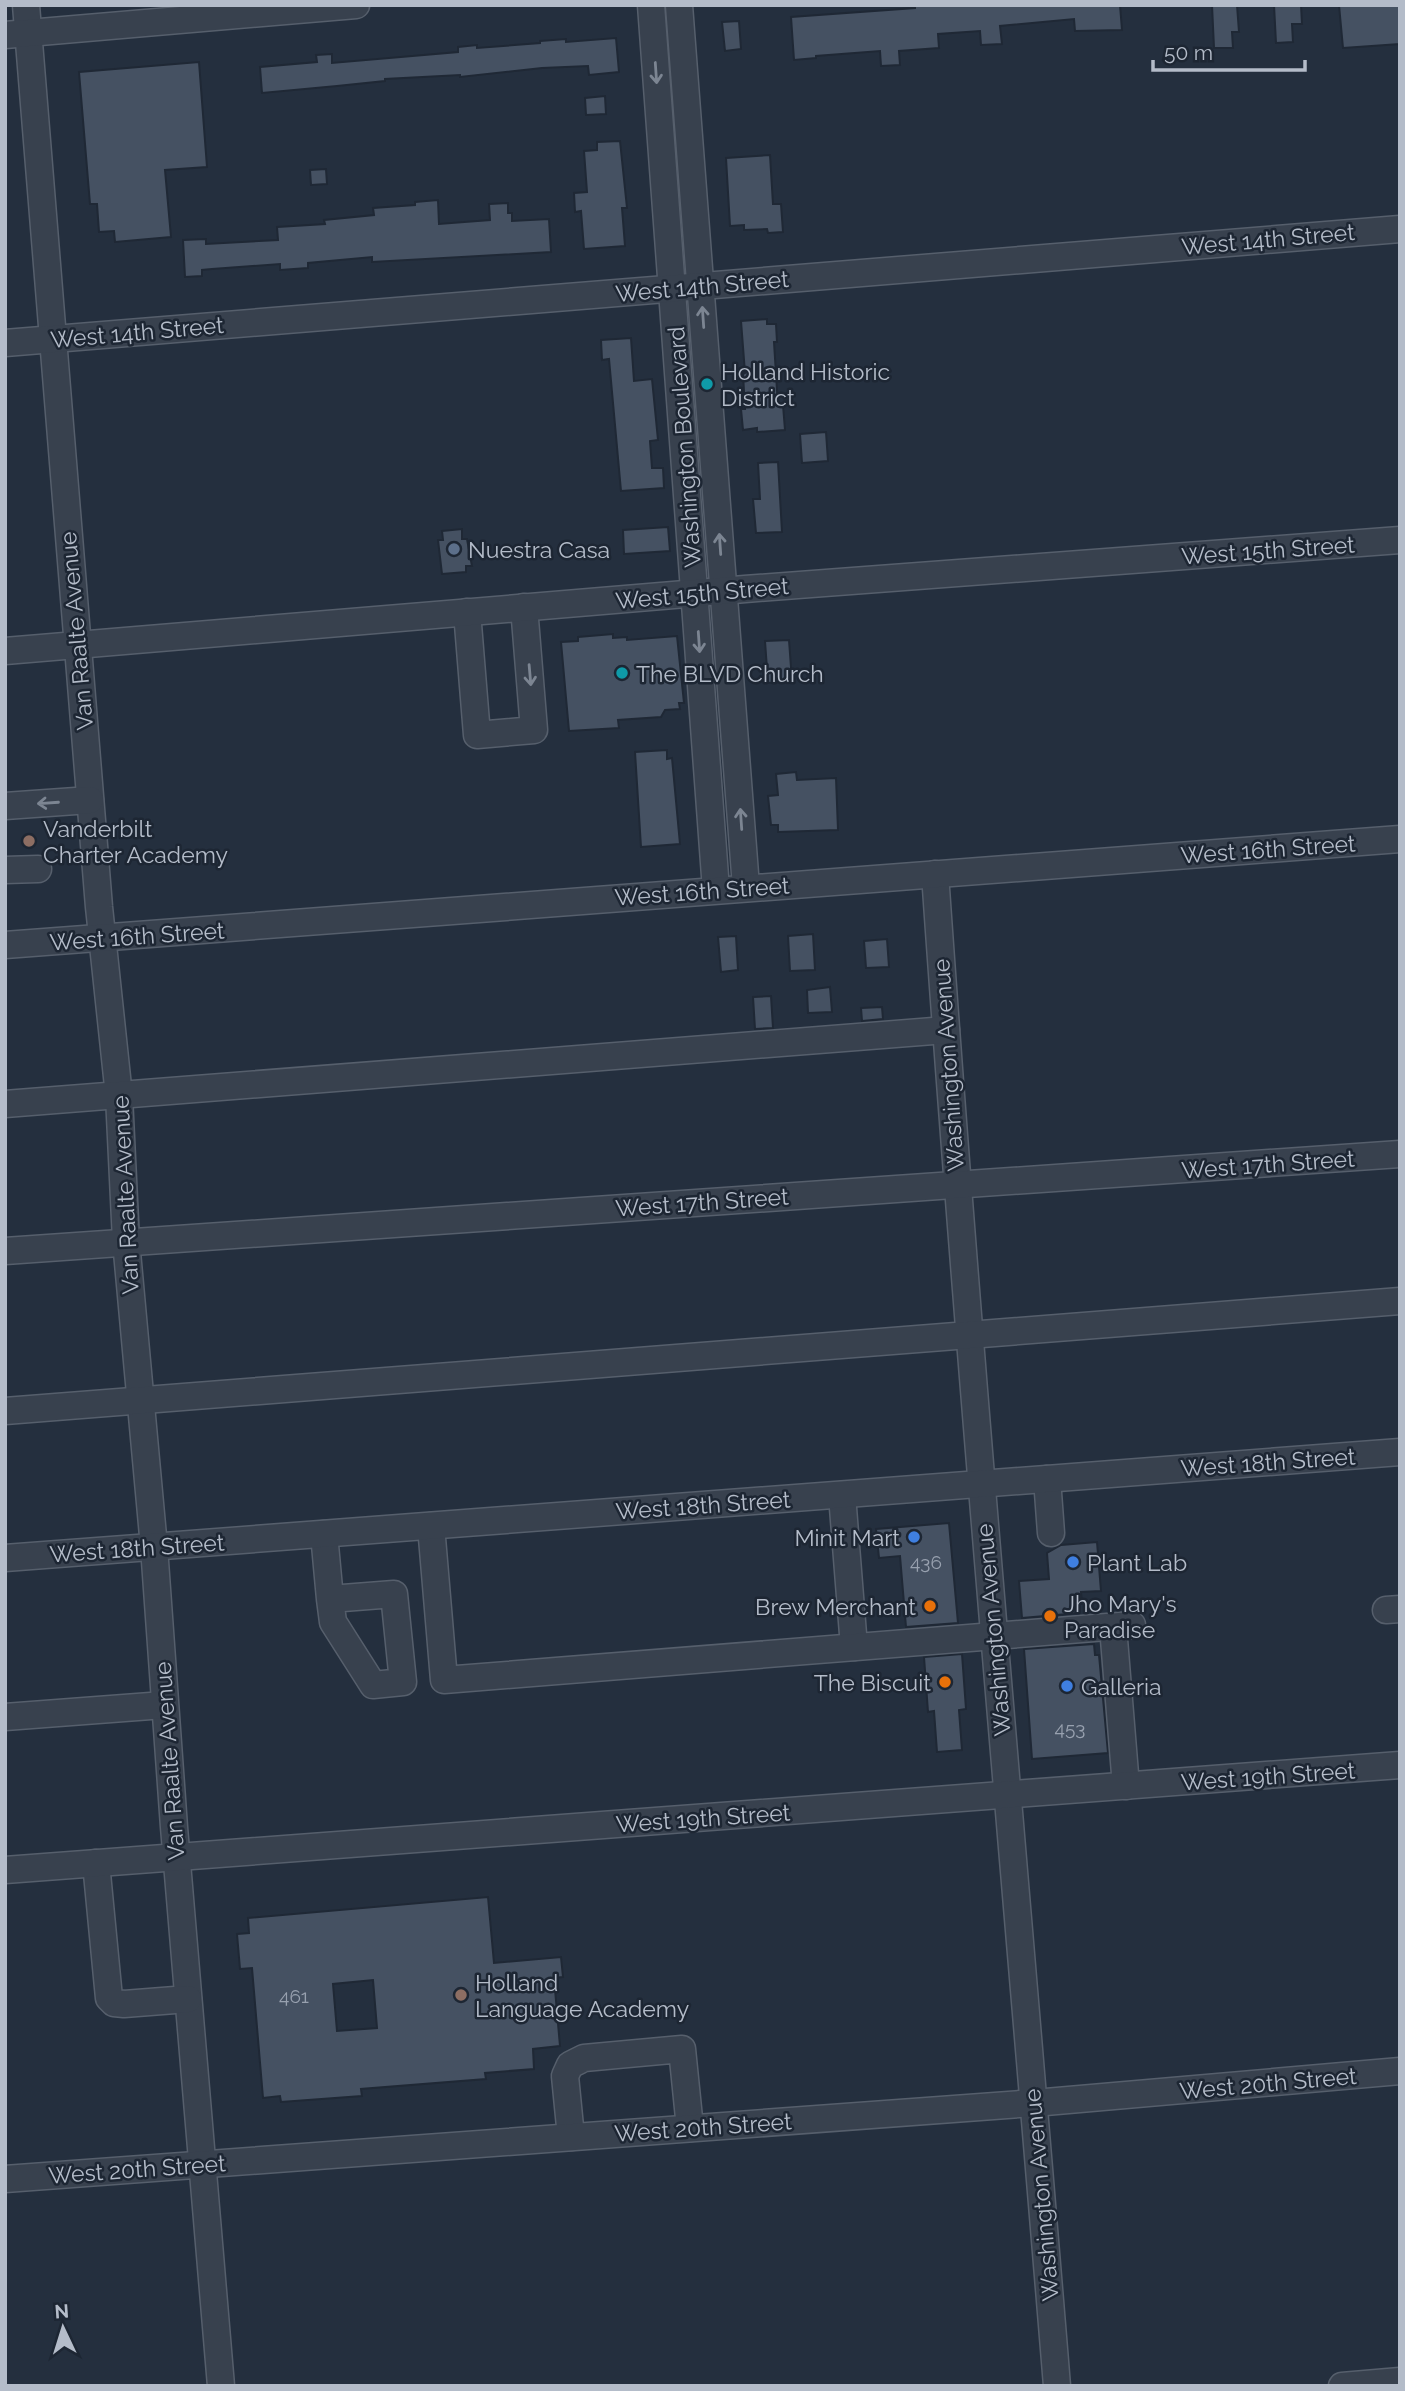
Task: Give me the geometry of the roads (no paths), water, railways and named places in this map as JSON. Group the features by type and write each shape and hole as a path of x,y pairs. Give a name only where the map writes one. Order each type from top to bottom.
{"street":[{"name":"Van Raalte Avenue","path":"26,5 17,34 52,339 102,939 119,1096 126,1241 154,1547 164,1706 221,2386"},
{"path":"17,34 356,5"},
{"name":"Washington Boulevard","path":"651,5 716,890"},
{"name":"Washington Boulevard","path":"679,5 746,887"},
{"name":"West 14th Street","path":"5,343 1400,229"},
{"name":"West 15th Street","path":"5,650 1400,540"},
{"path":"467,612 478,735 534,730 524,607"},
{"path":"5,806 90,800"},
{"name":"West 16th Street","path":"5,945 1400,839"},
{"path":"5,870 38,869"},
{"name":"Washington Avenue","path":"935,874 1006,1796 1057,2386"},
{"path":"5,1104 946,1030"},
{"name":"West 17th Street","path":"5,1251 1400,1154"},
{"path":"5,1410 1400,1301"},
{"name":"West 18th Street","path":"5,1558 1400,1452"},
{"path":"1047,1479 1051,1533"},
{"path":"842,1495 854,1647"},
{"path":"431,1526 444,1681"},
{"path":"324,1534 333,1622 373,1685 1122,1626 1126,1786"},
{"path":"330,1599 394,1594 403,1682"},
{"path":"5,1717 164,1706"},
{"name":"West 19th Street","path":"5,1870 1400,1765"},
{"path":"96,1863 109,1998 114,2003 124,2004 188,1999"},
{"path":"570,2137 565,2076 570,2065 584,2058 682,2049 690,2128"},
{"name":"West 20th Street","path":"5,2179 1034,2103 1400,2071"},
{"path":"1342,2386 1400,2381"}],"place":[{"name":"Holland Historic District","path":"707,384"},
{"name":"Nuestra Casa","path":"454,549"},
{"name":"The BLVD Church","path":"622,673"},
{"name":"Vanderbilt Charter Academy","path":"29,841"},
{"name":"Minit Mart","path":"914,1537"},
{"name":"Plant Lab","path":"1073,1562"},
{"name":"Brew Merchant","path":"930,1606"},
{"name":"Jho Mary's Paradise","path":"1050,1616"},
{"name":"The Biscuit","path":"945,1682"},
{"name":"Galleria","path":"1067,1686"},
{"name":"Holland Language Academy","path":"461,1995"}]}
